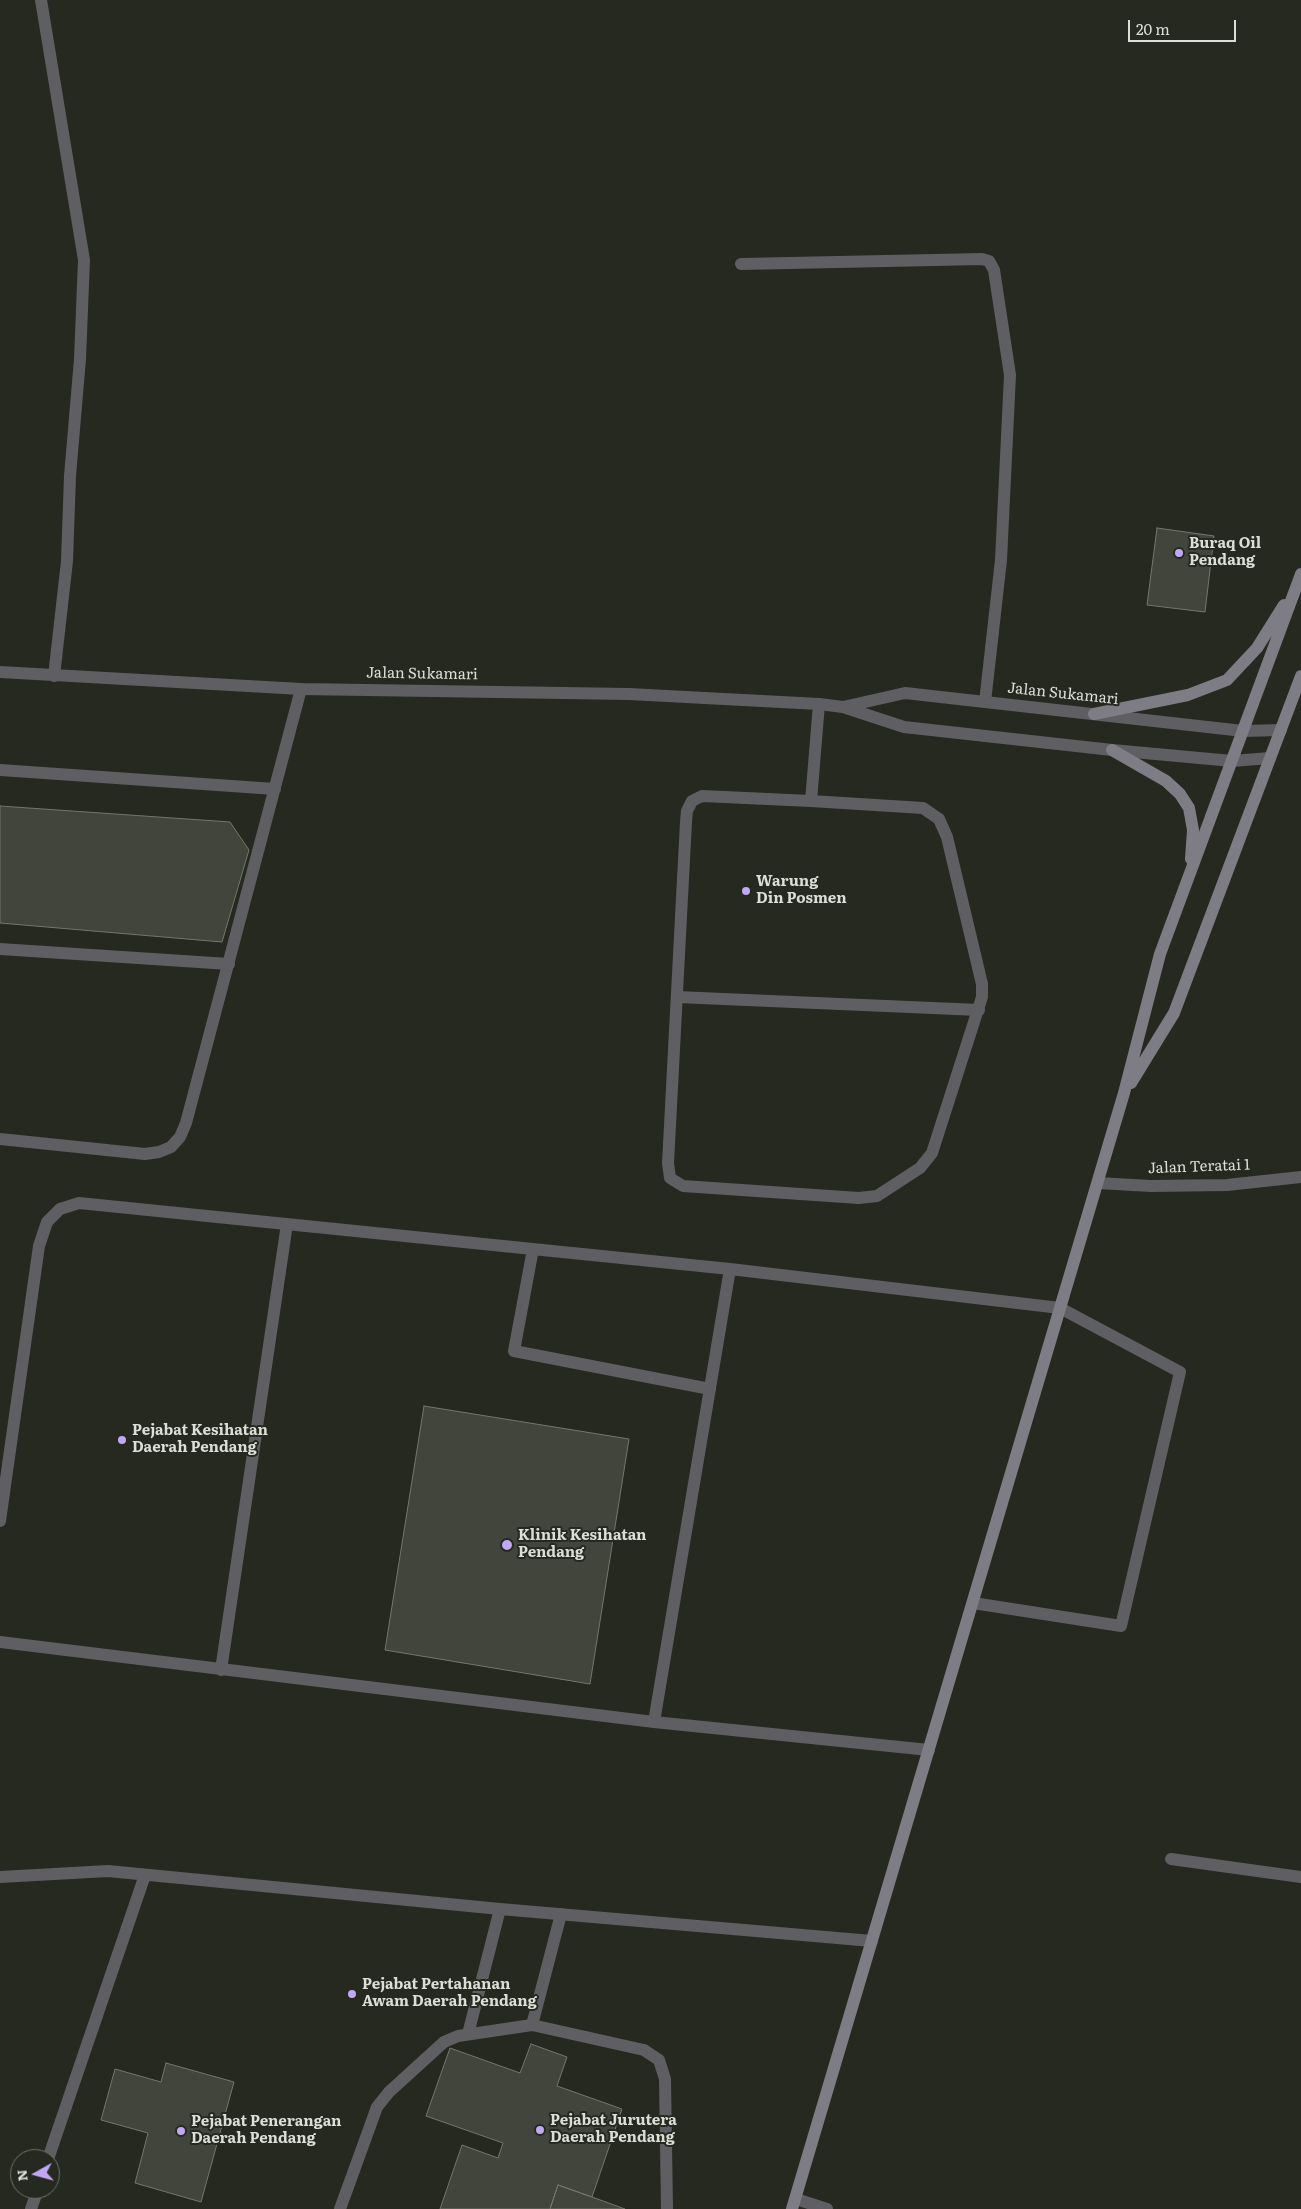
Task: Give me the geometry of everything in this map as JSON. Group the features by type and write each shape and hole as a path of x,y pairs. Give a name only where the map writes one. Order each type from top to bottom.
{"main road":[{"path":"1094,714 1188,695 1227,680 1257,648 1300,578"},
{"path":"794,2204 1098,1183 1124,1093 1160,954 1300,578"},
{"path":"1124,1093 1174,1013 1301,676"},
{"path":"1112,750 1166,782 1180,794 1189,808 1193,830 1190,874"}],"street":[{"path":"40,0 84,260 80,359 70,476 67,561 54,676"},
{"path":"741,264 982,259 989,261 994,270 1010,375 1001,560 985,702"},
{"name":"Jalan Sukamari","path":"0,672 301,689 629,694 819,704 843,707 904,727 1232,761 1270,758"},
{"path":"0,1139 145,1154 159,1152 171,1147 180,1137 186,1124 301,689"},
{"name":"Jalan Sukamari","path":"843,707 905,693 1243,731 1281,730"},
{"path":"811,800 819,704"},
{"path":"0,770 275,789"},
{"path":"702,796 811,800 923,808 939,819 947,837 982,984 979,1010 932,1153 920,1168 876,1196 860,1198 683,1186 670,1178 668,1162 687,811 692,801 702,796"},
{"path":"0,949 228,964"},
{"path":"677,997 979,1010"},
{"name":"Jalan Teratai 1","path":"1098,1183 1151,1186 1227,1185 1301,1177"},
{"path":"0,1521 4,1461 39,1246 47,1222 60,1209 79,1203 534,1249 1060,1308 1180,1372 1121,1626 973,1603"},
{"path":"221,1670 288,1224"},
{"path":"534,1249 514,1351 710,1389"},
{"path":"654,1722 730,1270"},
{"path":"0,1642 654,1722 929,1750"},
{"path":"1171,1860 1301,1877"},
{"path":"0,1878 108,1871 500,1909 872,1941"},
{"path":"51,2149 145,1875"},
{"path":"468,2034 500,1909"},
{"path":"532,2025 561,1914"},
{"path":"340,2209 377,2107 389,2092 444,2042 468,2034 532,2025 644,2050 660,2060 665,2079 667,2209"},
{"path":"794,2204 827,2209"}],"building":[{"path":"1157,528 1214,536 1205,612 1147,605"},
{"path":"0,806 230,822 249,850 222,942 0,923"},
{"name":"Klinik Kesihatan Pendang","path":"424,1406 629,1439 590,1684 385,1650"},
{"name":"Pejabat Jurutera Daerah Pendang","path":"531,2044 567,2057 557,2086 622,2109 592,2197 558,2185 550,2209 440,2209 462,2145 498,2158 503,2143 426,2116 450,2048 520,2073"},
{"name":"Pejabat Penerangan Daerah Pendang","path":"166,2063 234,2082 201,2202 135,2183 148,2133 101,2120 115,2069 161,2082"},
{"path":"558,2185 592,2197 625,2209 550,2209"}],"place":[{"name":"Buraq Oil Pendang","path":"1179,553"},
{"name":"Warung Din Posmen","path":"746,891"},
{"name":"Pejabat Kesihatan Daerah Pendang","path":"122,1440"},
{"name":"Klinik Kesihatan Pendang","path":"507,1545"},
{"name":"Pejabat Pertahanan Awam Daerah Pendang","path":"352,1994"},
{"name":"Pejabat Jurutera Daerah Pendang","path":"540,2130"},
{"name":"Pejabat Penerangan Daerah Pendang","path":"181,2131"}]}
